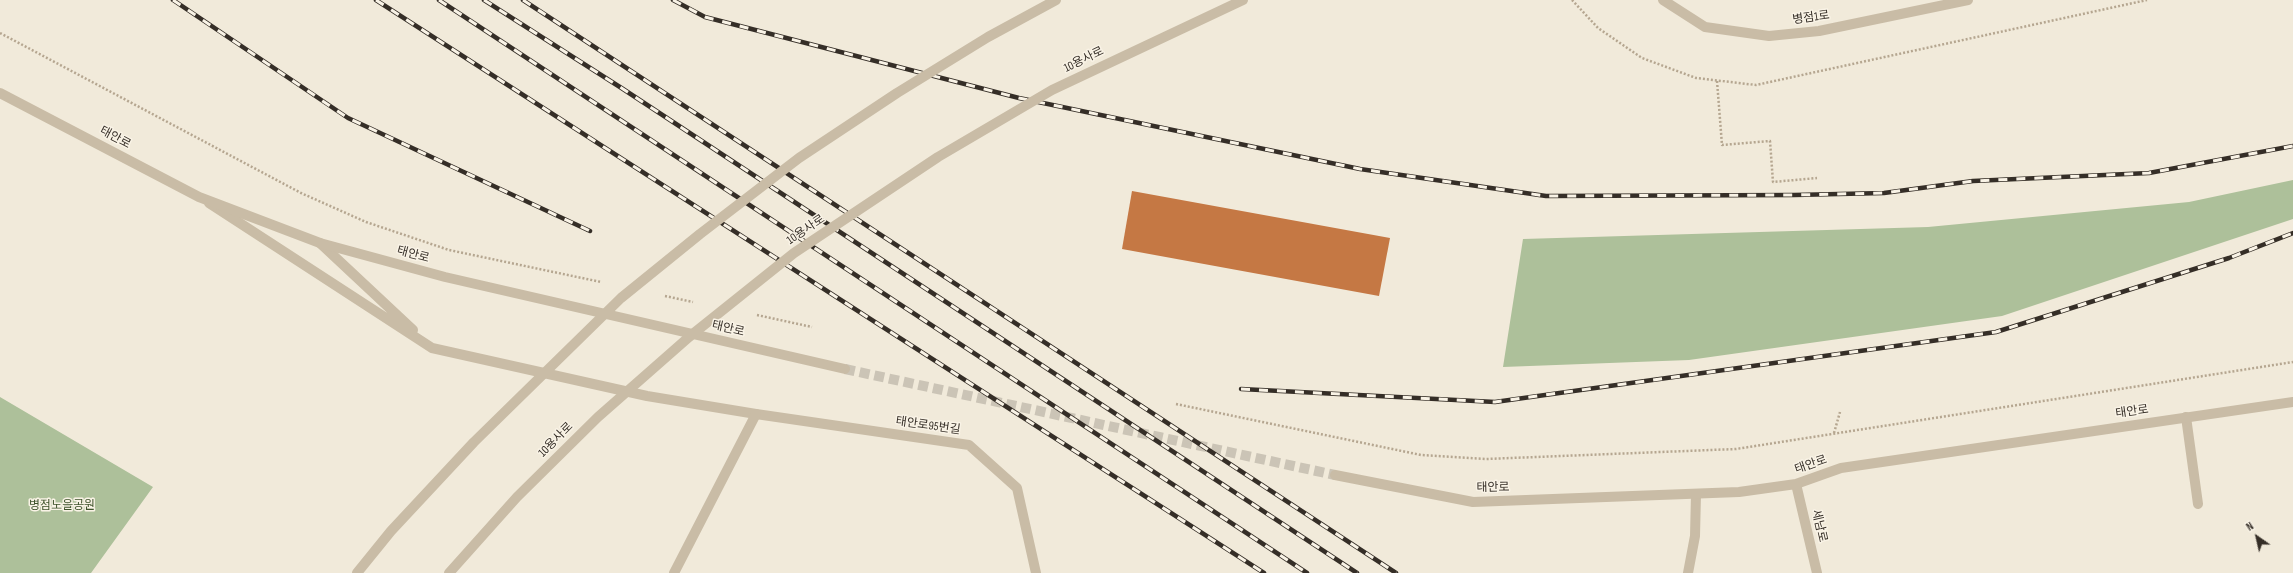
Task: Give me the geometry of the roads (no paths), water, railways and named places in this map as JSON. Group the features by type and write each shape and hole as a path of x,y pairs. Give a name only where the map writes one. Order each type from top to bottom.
{"street":[{"path":"357,573 391,531 474,442 621,298 700,234 799,158 896,93 988,37 1056,0"},
{"name":"10용사로","path":"449,573 517,497 598,417 689,338 794,253 938,157 1052,90 1243,0"},
{"name":"병점1로","path":"1663,0 1705,27 1769,36 1819,31 1968,0"},
{"name":"태안로","path":"0,93 199,197 320,243 445,277 845,370"},
{"path":"199,197 432,348"},
{"path":"320,243 432,348"},
{"name":"태안로95번길","path":"432,348 647,396 756,414 969,445 1017,488 1036,573"},
{"name":"태안로","path":"1335,475 1473,502 1739,492 1796,484 1841,468 2293,402"},
{"path":"674,573 756,414"},
{"path":"2186,417 2198,504"},
{"name":"세남로","path":"1796,484 1817,573"},
{"path":"1688,573 1695,536 1696,494"}],"tunnel":[{"path":"845,369 1335,475"}],"railway":[{"path":"173,0 348,118 590,231"},
{"path":"376,0 1264,573"},
{"path":"439,0 1307,573"},
{"path":"484,0 623,89 1357,573"},
{"path":"523,0 1396,573"},
{"path":"673,0 705,17 1019,98 1360,169 1546,196 1794,195 1884,193 1973,181 2149,173 2293,146"},
{"path":"1241,389 1495,402 1996,332 2229,258 2293,233"}],"park label":[{"name":"병점노을공원","path":"62,506"}]}
